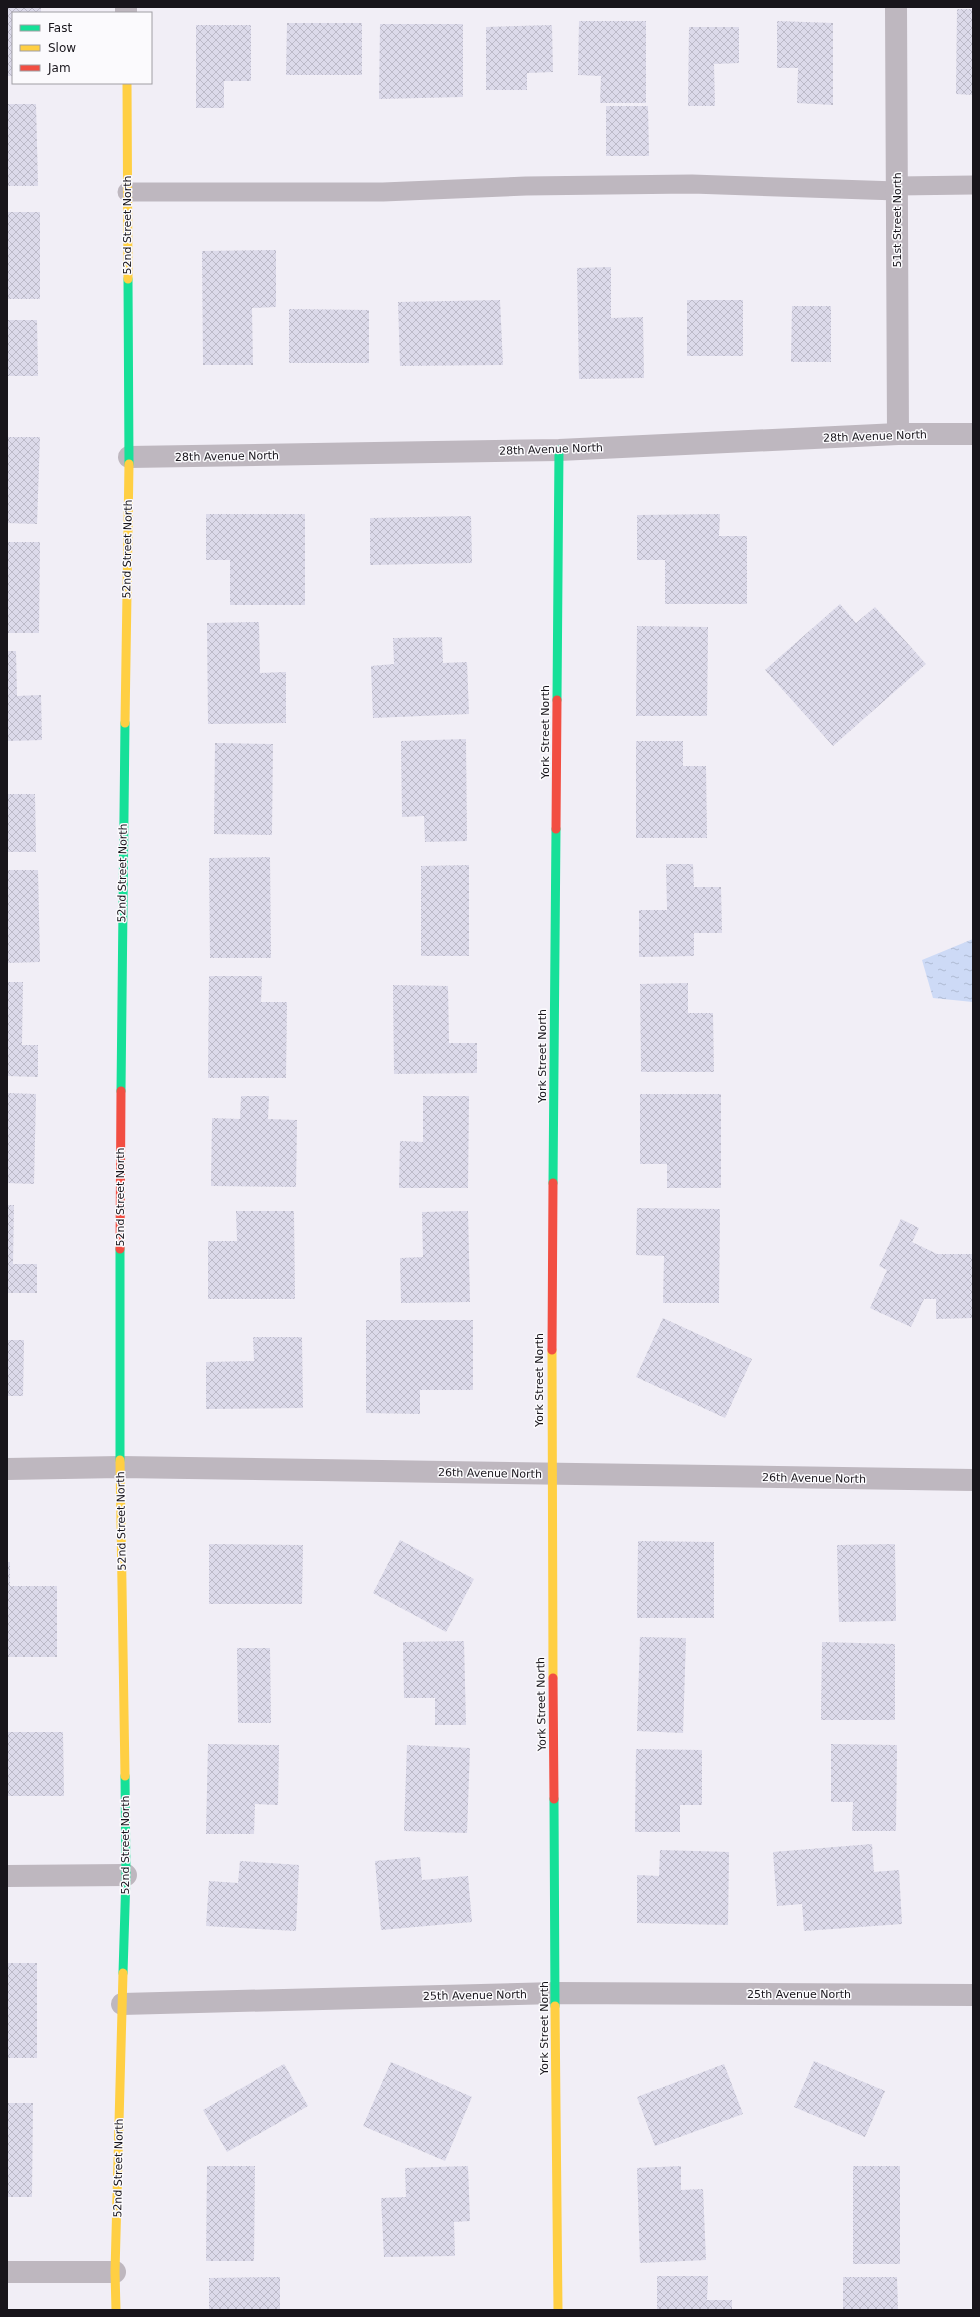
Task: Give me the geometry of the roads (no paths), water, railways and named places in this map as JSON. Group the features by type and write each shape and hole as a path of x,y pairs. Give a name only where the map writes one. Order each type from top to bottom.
{"street":[{"name":"51st Street North","path":"896,7 898,434"},
{"name":"52nd Street North","path":"116,2310 115,2272 126,1875 120,1467 121,974 129,457 126,84"},
{"name":"28th Avenue North","path":"129,457 559,450 898,434 973,434"},
{"name":"York Street North","path":"558,2310 551,1474 559,450"},
{"name":"26th Avenue North","path":"7,1468 120,1467 973,1480"},
{"path":"7,1876 126,1875"},
{"name":"25th Avenue North","path":"122,2004 556,1993 973,1995"},
{"path":"7,2272 115,2272"}],"lane":[{"path":"127,192 383,192 526,186 692,184 897,188 973,186"}],"water":[{"path":"973,939 973,1002 933,998 922,960"}]}
